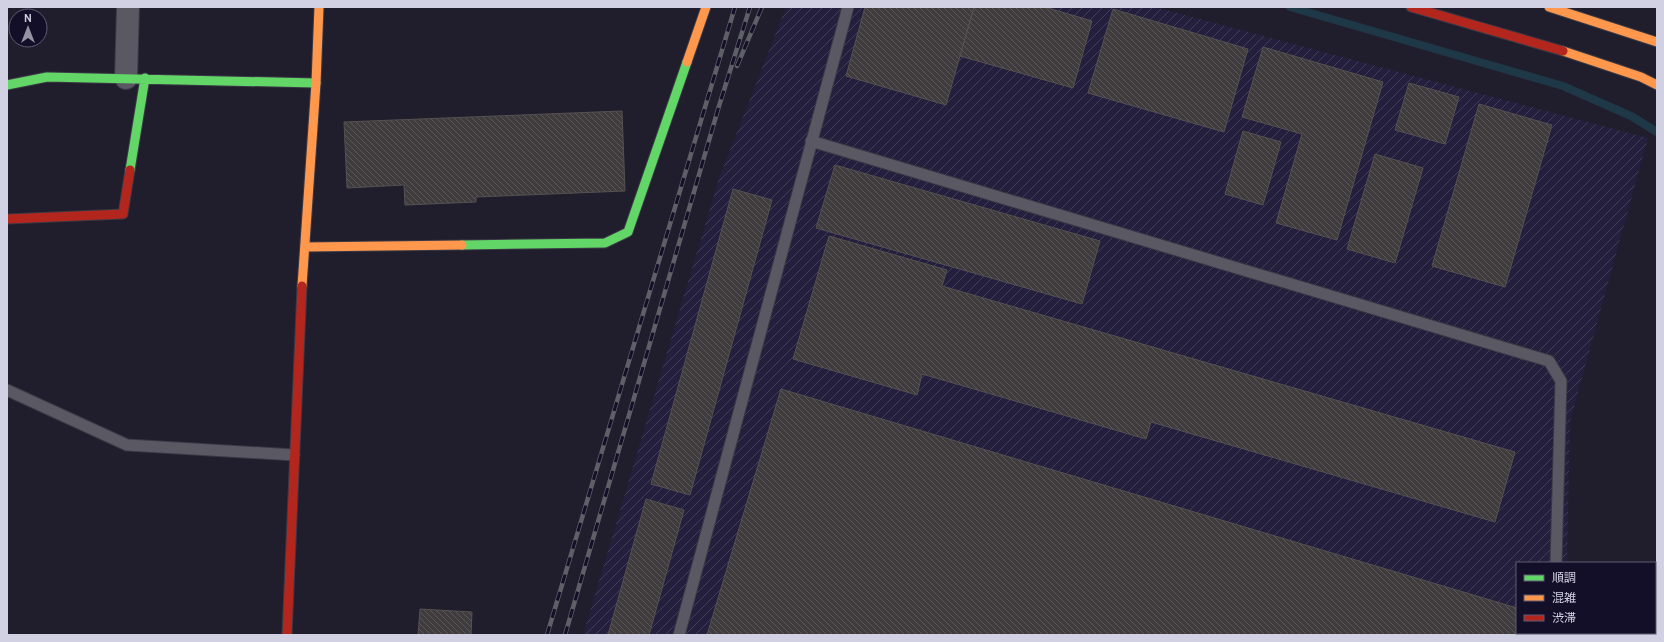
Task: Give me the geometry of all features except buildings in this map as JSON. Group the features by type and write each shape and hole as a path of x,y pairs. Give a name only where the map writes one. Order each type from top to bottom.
{"street":[{"path":"7,219 123,214 135,78 128,7"},
{"path":"287,635 299,337 316,83 319,7"},
{"path":"305,247 606,243 628,232 706,7"},
{"path":"1411,7 1577,55 1641,77 1657,85"},
{"path":"1549,7 1657,42"},
{"path":"7,85 47,77 316,83"}],"lane":[{"path":"679,635 848,7"},
{"path":"811,141 1549,361 1561,381 1556,562"},
{"path":"7,390 127,445 294,455"}],"shaded area":[{"path":"786,7 1154,7 1648,138 1570,421 1567,562 1516,562 1516,634 1566,635 583,635 719,178"}],"waterway":[{"path":"1290,7 1563,86 1631,116 1657,132"}],"railway":[{"path":"547,635 735,7"},
{"path":"565,635 719,106 750,7"},
{"path":"737,66 762,7"}],"traffic: fast":[{"path":"462,245 605,243 628,232 687,62"},
{"path":"7,85 47,77 316,83"},
{"path":"130,170 145,78"}],"traffic: slow":[{"path":"302,286 316,83 319,7"},
{"path":"687,62 706,7"},
{"path":"1549,7 1657,42"},
{"path":"1563,51 1641,77 1657,85"},
{"path":"305,247 462,245"}],"traffic: jam":[{"path":"1411,7 1563,51"},
{"path":"7,219 123,214 130,170"},
{"path":"287,635 302,286"}]}
